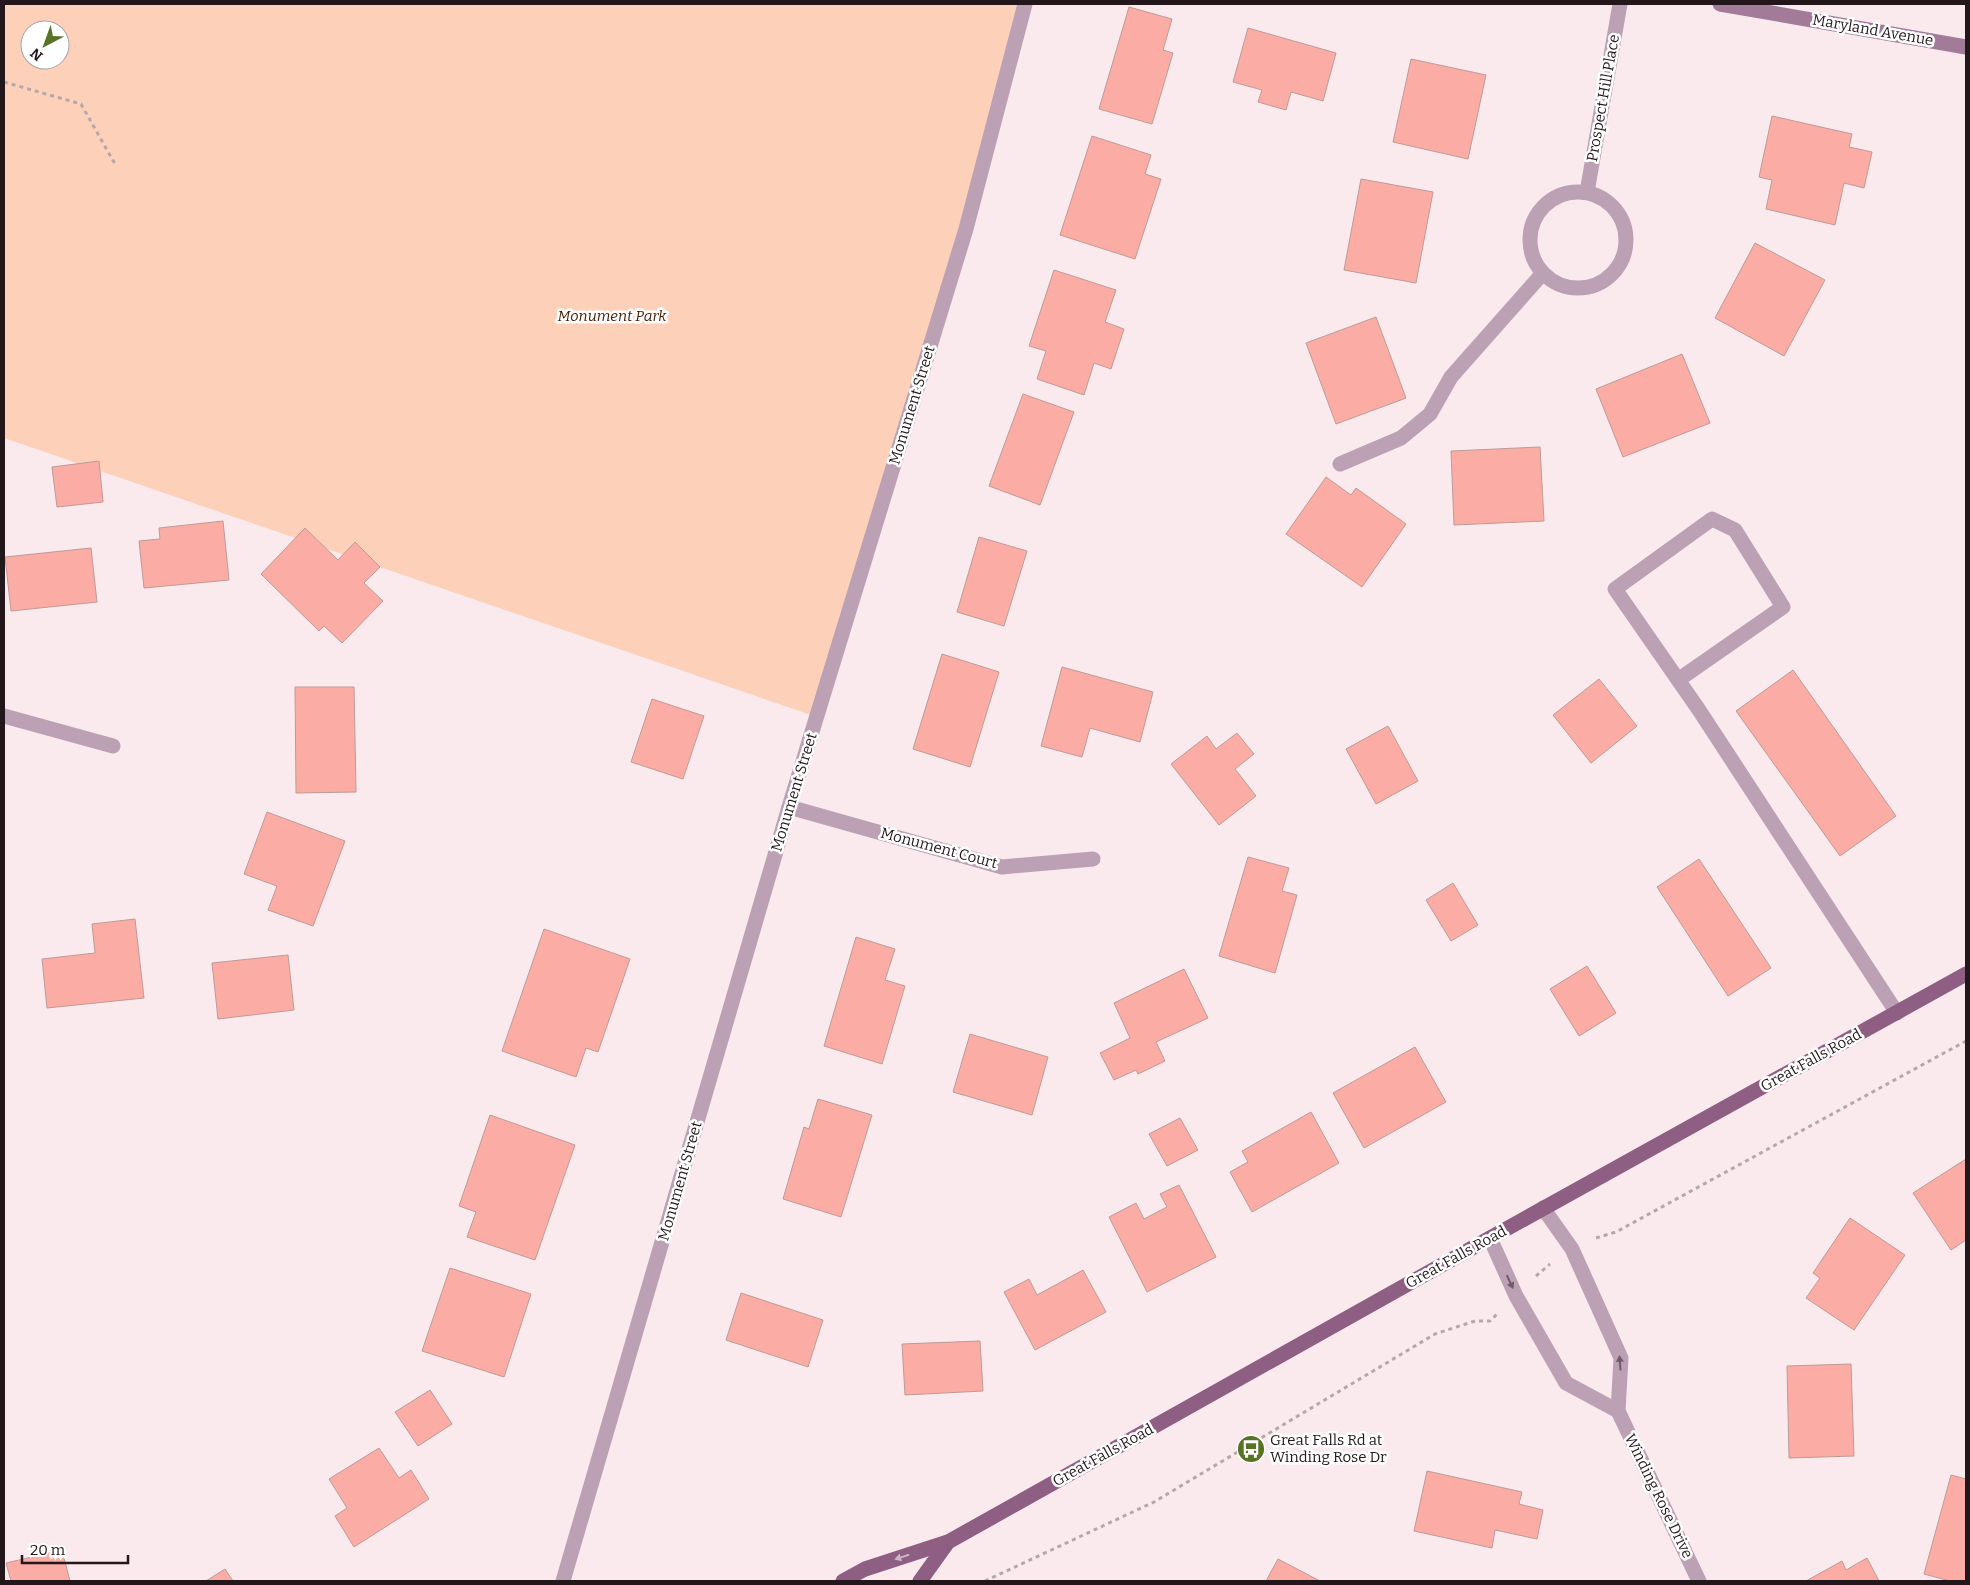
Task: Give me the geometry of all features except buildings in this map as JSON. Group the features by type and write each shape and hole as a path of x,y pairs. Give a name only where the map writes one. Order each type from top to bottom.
{"main road":[{"name":"Maryland Avenue","path":"1720,4 1966,47"},
{"name":"Great Falls Road","path":"843,1581 865,1569 948,1542 1543,1208 1966,974"},
{"name":"Great Falls Road","path":"920,1581 948,1542"}],"street":[{"name":"Monument Street","path":"563,1581 789,806 966,229 1025,4"},
{"name":"Prospect Hill Place","path":"1587,192 1620,4"},
{"path":"1587,192 1608,202 1622,220 1627,237 1623,258 1615,271 1598,284 1581,288 1559,284 1543,273 1532,253 1531,228 1541,209 1562,194 1587,192"},
{"path":"1340,464 1401,438 1430,414 1451,377 1543,273"},
{"path":"1678,680 1782,607 1735,530 1712,520 1615,589 1678,680 1897,1013"},
{"path":"4,716 113,746"},
{"name":"Monument Court","path":"789,806 1002,867 1093,859"},
{"name":"Winding Rose Drive","path":"1543,1208 1572,1250 1621,1358 1618,1411 1699,1581"},
{"path":"1490,1238 1516,1296 1566,1383 1618,1411"}],"path":[{"path":"4,82 81,104 115,164"},
{"path":"985,1581 1154,1502 1435,1334 1475,1321 1490,1321 1541,1270 1572,1250 1603,1235 1616,1232 1966,1041"}],"green space":[{"name":"Monument Park","path":"4,4 1025,4 817,717 4,438"}],"place":[{"name":"Great Falls Rd at Winding Rose Dr","path":"1251,1449"}]}
